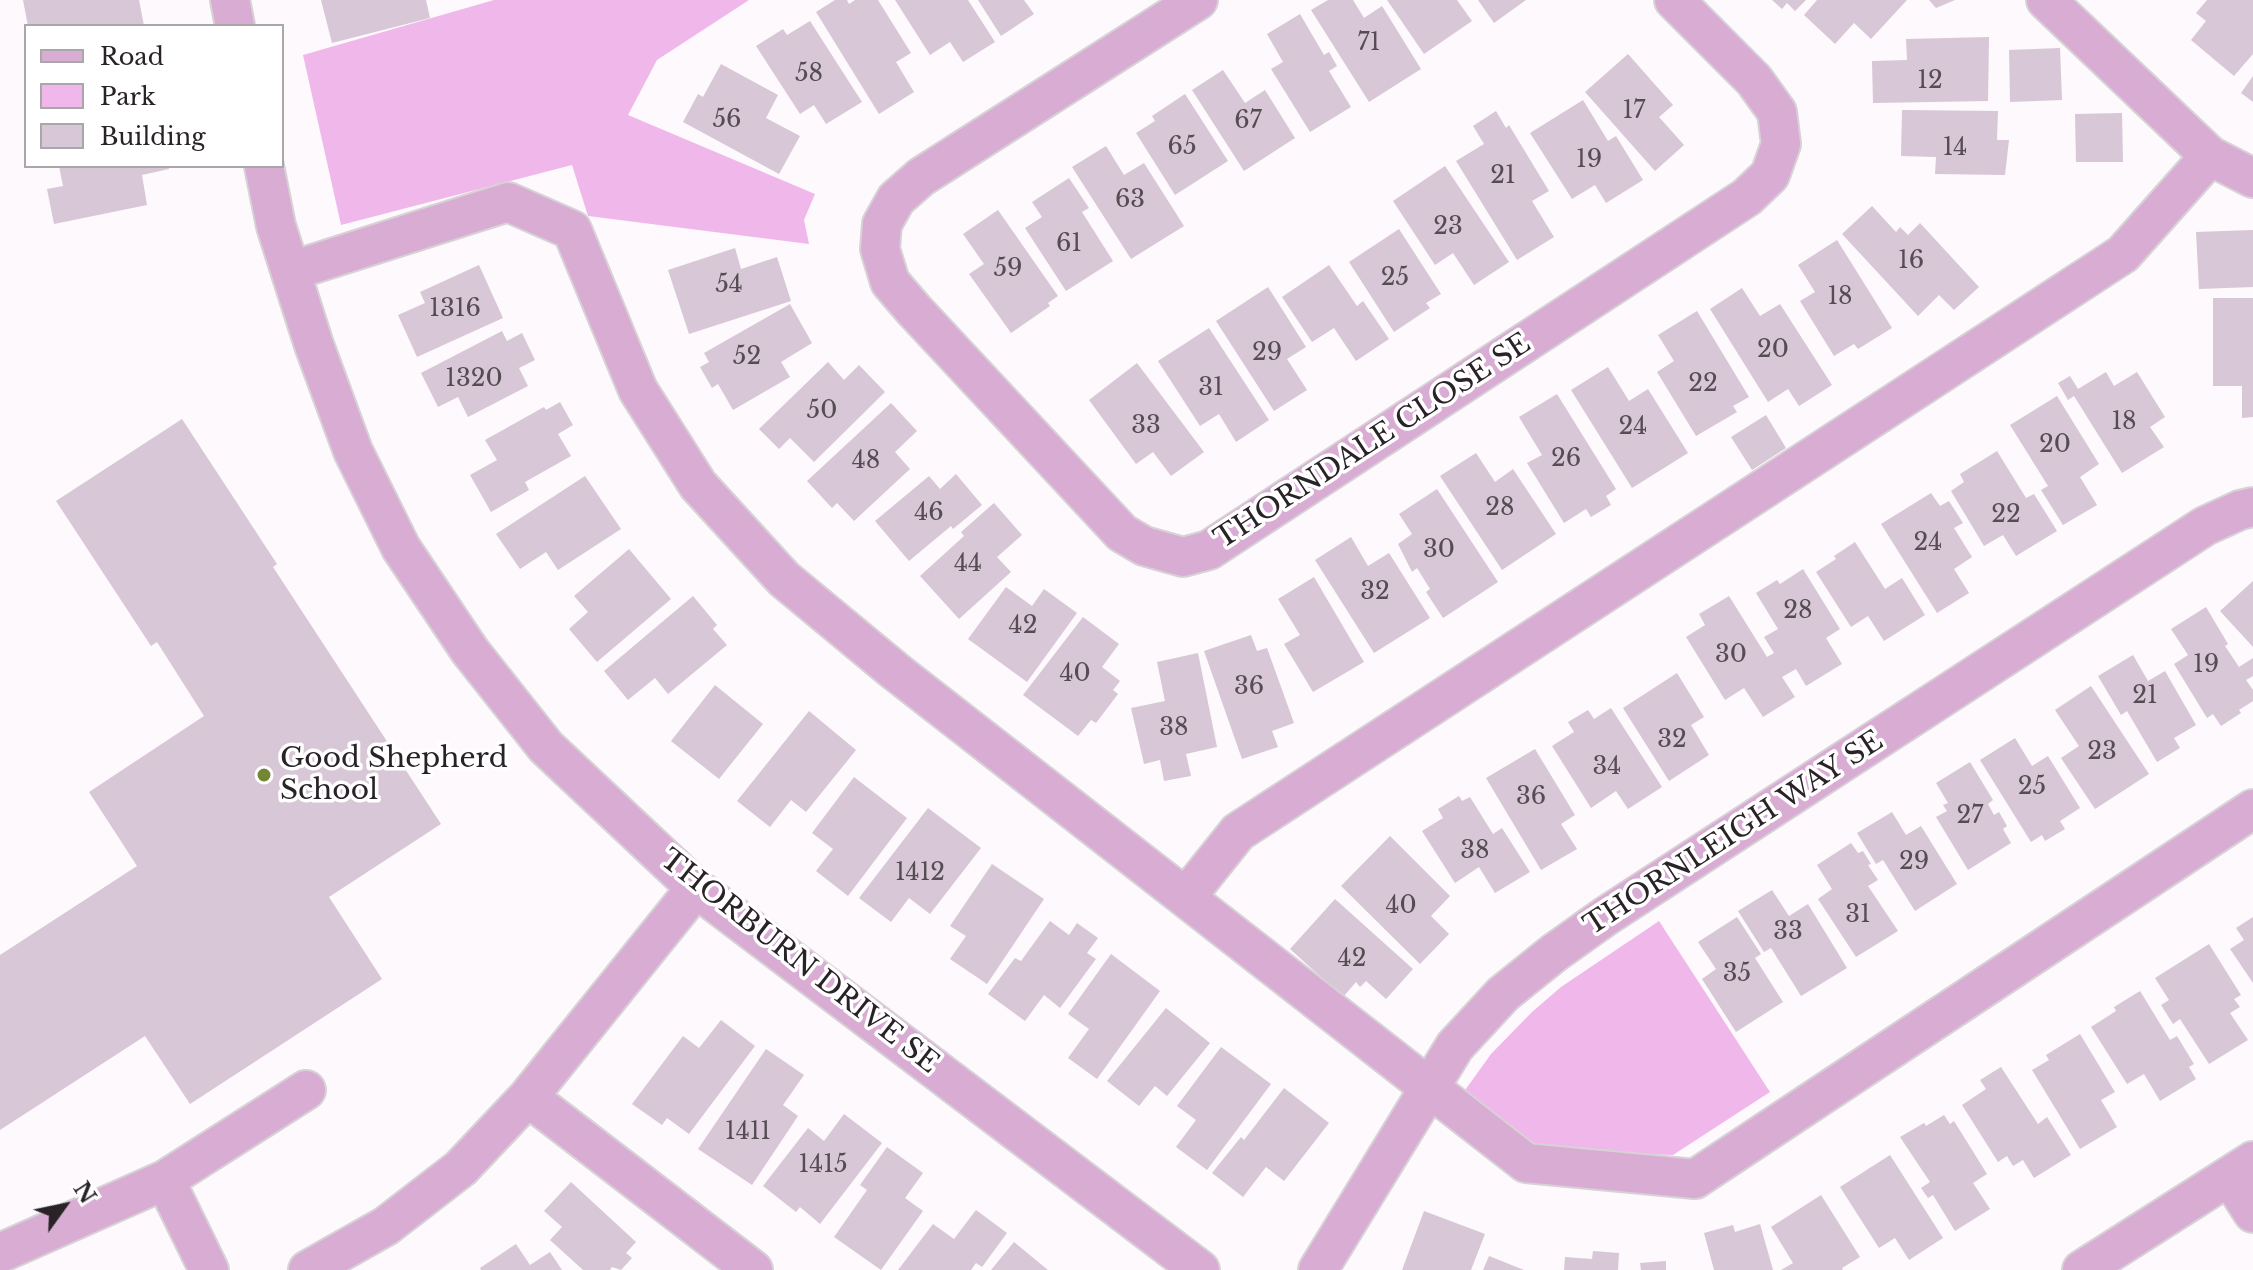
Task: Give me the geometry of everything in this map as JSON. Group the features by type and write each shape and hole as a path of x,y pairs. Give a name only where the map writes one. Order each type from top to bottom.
{"street":[{"path":"230,0 235,24"},
{"name":"THORNDALE CLOSE SE","path":"1198,0 921,177 896,199 882,224 880,249 890,282 1122,533 1144,546 1183,557 1209,550 1747,197 1770,175 1781,144 1777,112 1754,80 1674,0"},
{"path":"2046,0 2210,156 2253,178"},
{"path":"1186,897 1238,832 2123,254 2210,156"},
{"name":"THORBURN DRIVE SE","path":"264,168 276,226 314,345 353,451 401,548 470,651 546,747 696,888 1200,1270"},
{"path":"291,271 508,202 572,230 638,390 698,485 784,579 895,671 1526,1163 1695,1179 2253,809"},
{"name":"THORNLEIGH WAY SE","path":"1318,1270 1455,1046 1503,994 1580,934 2205,526 2253,507"},
{"path":"308,1270 386,1226 461,1168 528,1097 696,888"},
{"path":"0,1253 165,1180 306,1090"},
{"path":"528,1097 753,1270"},
{"path":"2082,1270 2241,1169 2253,1213"},
{"path":"165,1180 209,1270"}],"green space":[{"path":"494,0 749,0 657,60 628,115 815,194 804,220 809,244 588,216 572,165 341,225 303,55"},
{"path":"1659,921 1770,1092 1673,1155 1534,1150 1463,1093 1491,1054 1532,1012 1561,987"}],"building":[{"path":"23,0 139,0 144,24 28,24"},
{"path":"321,0 426,0 430,18 332,43"},
{"path":"835,0 847,0 849,4 855,0 878,0 911,53 896,62 914,92 879,114 816,12"},
{"path":"895,0 968,0 995,42 963,62 950,42 930,55"},
{"path":"978,0 1024,0 1034,14 1001,36"},
{"path":"1328,0 1353,0 1364,18 1382,6 1421,69 1369,102 1311,10"},
{"path":"1387,0 1457,0 1472,21 1424,54"},
{"path":"1478,0 1526,0 1494,23"},
{"path":"1772,0 1806,0 1795,11 1787,3 1782,9"},
{"path":"1817,0 1907,0 1871,39 1854,23 1835,44 1804,15"},
{"path":"1929,0 1955,0 1936,8"},
{"path":"2207,0 2253,0 2253,54 2234,76 2191,40 2206,21 2196,13"},
{"path":"1300,14 1324,55 1329,52 1337,66 1329,71 1351,107 1310,132 1271,69 1283,62 1267,34"},
{"path":"810,21 862,102 826,124 814,105 800,114 756,46 783,29 787,35"},
{"path":"1989,37 1988,101 1873,103 1872,61 1907,60 1906,39"},
{"path":"2060,48 2062,100 2010,102 2009,50"},
{"path":"1628,54 1673,105 1659,117 1684,145 1655,171 1585,92"},
{"path":"721,64 778,95 766,118 800,136 779,174 683,122 698,94 703,97"},
{"path":"1223,70 1245,103 1265,90 1295,138 1244,171 1192,90"},
{"path":"2253,76 2253,102 2241,93"},
{"path":"1185,94 1228,161 1175,195 1136,133 1155,121 1152,116"},
{"path":"1583,100 1608,141 1616,136 1643,180 1606,203 1595,185 1572,199 1530,133"},
{"path":"1902,110 1998,111 1997,140 2009,140 2005,175 1935,174 1936,157 1901,156"},
{"path":"1496,111 1506,128 1509,125 1549,191 1532,201 1554,237 1517,260 1456,161 1484,144 1473,126"},
{"path":"2122,113 2123,162 2076,162 2075,114"},
{"path":"1106,146 1124,175 1144,163 1184,226 1131,259 1072,167"},
{"path":"1445,166 1509,262 1474,285 1453,253 1435,265 1393,201"},
{"path":"59,168 169,169 142,175 147,205 54,224 47,189 63,186"},
{"path":"1069,178 1089,208 1082,212 1113,261 1066,291 1025,228 1042,217 1032,202"},
{"path":"1872,206 1896,232 1900,227 1908,235 1920,223 1979,287 1954,310 1939,295 1918,316 1842,234"},
{"path":"998,210 1058,296 1048,303 1050,306 1011,333 969,274 984,264 963,234"},
{"path":"1399,229 1441,294 1426,303 1430,308 1394,332 1349,262"},
{"path":"2253,230 2253,287 2199,289 2196,232"},
{"path":"1837,240 1892,328 1858,349 1854,344 1834,356 1800,301 1815,292 1798,265"},
{"path":"735,248 741,269 777,257 791,301 689,334 668,270"},
{"path":"479,265 503,318 417,357 398,315 425,303 420,292"},
{"path":"1329,265 1357,306 1363,301 1389,339 1356,361 1334,328 1312,342 1282,297"},
{"path":"1268,287 1306,347 1287,359 1307,390 1274,411 1216,321"},
{"path":"1742,288 1760,316 1780,304 1832,385 1799,406 1788,389 1768,402 1710,309"},
{"path":"2213,298 2253,298 2253,417 2242,418 2242,386 2213,386"},
{"path":"790,304 812,343 781,362 790,377 733,410 718,384 712,388 700,367 709,362 704,353"},
{"path":"1697,311 1749,397 1733,406 1737,412 1696,436 1657,372 1674,361 1658,335"},
{"path":"1209,328 1269,420 1236,442 1219,414 1200,426 1158,361"},
{"path":"502,331 507,341 522,333 535,360 519,368 528,386 468,417 458,397 438,407 421,373"},
{"path":"828,362 844,380 859,365 885,392 814,462 790,438 779,449 759,429"},
{"path":"1137,363 1204,452 1171,476 1153,452 1136,464 1089,400"},
{"path":"1608,367 1629,401 1648,389 1688,453 1632,488 1571,390"},
{"path":"2106,372 2114,386 2137,372 2165,417 2150,427 2164,447 2122,473 2074,396 2068,400 2058,383 2070,376 2078,389"},
{"path":"1557,394 1616,489 1606,496 1611,505 1591,517 1586,509 1564,523 1527,463 1542,455 1519,417"},
{"path":"2057,396 2099,464 2080,477 2097,505 2063,525 2041,490 2048,486 2010,425"},
{"path":"560,402 573,425 558,434 571,456 525,482 529,490 491,512 470,475 497,460 485,440 544,407 546,410"},
{"path":"891,403 917,431 895,452 910,469 854,521 837,503 832,508 807,481"},
{"path":"1766,415 1786,448 1752,470 1731,437"},
{"path":"182,419 277,564 273,567 441,824 329,897 382,979 190,1104 145,1036 0,1130 0,955 137,866 89,792 204,716 157,642 151,646 56,501"},
{"path":"1997,451 2026,498 2034,494 2057,531 2016,556 2003,535 1984,546 1951,491 1964,482 1960,474"},
{"path":"1476,453 1495,482 1513,469 1556,534 1502,570 1440,476"},
{"path":"956,474 982,505 909,561 875,521 929,476 940,489"},
{"path":"585,476 621,529 558,570 546,552 520,569 496,534"},
{"path":"1437,489 1498,582 1443,618 1426,592 1430,589 1417,568 1412,572 1398,544 1412,534 1399,514"},
{"path":"1931,493 1940,506 1949,501 1963,523 1954,528 1972,557 1954,569 1969,593 1937,613 1881,524"},
{"path":"994,503 1022,535 997,557 1011,572 959,619 920,576 964,536 961,532"},
{"path":"1351,537 1368,566 1389,553 1430,618 1374,653 1315,560"},
{"path":"1855,542 1885,589 1902,578 1925,615 1884,641 1868,616 1851,627 1816,572"},
{"path":"629,549 671,599 597,662 569,629 588,612 574,596"},
{"path":"1803,569 1840,629 1826,638 1842,664 1806,686 1796,669 1782,677 1795,697 1763,717 1744,688 1725,700 1686,637 1705,625 1699,614 1729,596 1767,657 1774,653 1764,637 1778,629 1756,593 1777,580 1780,584"},
{"path":"1314,577 1364,662 1313,692 1284,644 1300,635 1278,599"},
{"path":"2253,581 2253,647 2220,611"},
{"path":"1006,587 1032,606 1044,589 1077,613 1027,682 968,639"},
{"path":"693,596 717,625 713,629 727,645 668,694 655,678 628,700 604,671"},
{"path":"2206,607 2239,667 2253,658 2253,676 2246,680 2253,690 2253,701 2221,726 2213,714 2207,718 2174,664 2188,655 2171,629"},
{"path":"1083,617 1119,644 1102,667 1120,681 1113,690 1118,694 1096,723 1091,720 1078,736 1023,695"},
{"path":"1251,635 1257,651 1267,648 1294,723 1272,731 1278,747 1242,759 1204,651"},
{"path":"1198,653 1217,747 1186,754 1191,776 1164,781 1160,760 1144,764 1131,708 1165,701 1157,662"},
{"path":"2133,655 2148,681 2165,671 2196,725 2174,738 2180,748 2157,762 2127,711 2121,715 2098,676"},
{"path":"1677,673 1704,717 1691,725 1709,755 1669,781 1623,708"},
{"path":"715,685 763,724 719,779 671,741"},
{"path":"2091,686 2149,774 2095,809 2061,758 2079,746 2055,710"},
{"path":"1611,708 1662,787 1628,809 1616,791 1591,808 1552,746 1574,732 1568,722 1588,710 1594,719"},
{"path":"809,711 856,750 806,812 791,800 770,827 737,801"},
{"path":"2015,738 2032,766 2048,756 2080,808 2060,821 2065,829 2045,841 2042,835 2031,842 1980,760"},
{"path":"1535,749 1575,815 1561,824 1577,849 1541,870 1486,778"},
{"path":"1970,762 1993,800 1988,804 1994,815 1999,812 2007,826 2003,829 2011,843 1968,870 1936,817 1947,811 1943,805 1948,803 1936,783"},
{"path":"854,777 907,818 848,896 816,871 833,849 812,833"},
{"path":"1459,796 1462,801 1470,797 1493,834 1502,828 1530,872 1495,893 1479,867 1455,883 1422,831 1443,818 1438,809"},
{"path":"928,808 981,848 930,914 909,898 891,922 859,898"},
{"path":"1892,812 1906,835 1921,826 1957,884 1915,911 1883,860 1876,864 1857,833"},
{"path":"1390,836 1450,896 1431,916 1449,934 1420,964 1341,886"},
{"path":"1851,843 1858,853 1863,851 1871,864 1868,865 1878,880 1868,886 1898,931 1856,957 1818,899 1832,889 1817,865"},
{"path":"992,864 1044,899 987,984 950,959 966,936 950,926"},
{"path":"1772,890 1789,916 1808,904 1847,968 1801,996 1771,948 1764,952 1738,911"},
{"path":"1335,899 1413,969 1386,999 1366,981 1360,987 1356,982 1343,997 1290,949"},
{"path":"1737,917 1761,954 1755,958 1783,1002 1736,1032 1702,979 1716,969 1698,942"},
{"path":"2253,917 2253,983 2230,949 2244,940 2236,928"},
{"path":"1050,921 1069,935 1077,923 1098,938 1087,953 1096,959 1060,1008 1044,995 1025,1021 988,994 1015,958 1021,961"},
{"path":"2209,944 2241,995 2234,999 2240,1007 2230,1013 2248,1040 2209,1064 2180,1019 2173,1024 2161,1005 2169,1000 2155,978"},
{"path":"1111,954 1160,991 1097,1079 1068,1058 1089,1029 1068,1014"},
{"path":"2140,991 2170,1040 2177,1036 2194,1064 2189,1067 2196,1079 2160,1101 2144,1074 2127,1084 2091,1027 2116,1011 2114,1007"},
{"path":"1166,1008 1210,1043 1167,1096 1155,1086 1139,1106 1107,1081"},
{"path":"721,1020 755,1046 689,1134 667,1118 662,1125 632,1104 683,1036 699,1048"},
{"path":"2080,1034 2115,1092 2101,1100 2117,1127 2080,1149 2032,1070 2049,1060 2046,1055"},
{"path":"1221,1047 1271,1084 1207,1170 1176,1147 1196,1120 1177,1106"},
{"path":"766,1049 804,1075 783,1105 798,1116 752,1185 698,1149"},
{"path":"2001,1067 2038,1124 2047,1117 2071,1155 2034,1178 2023,1160 2013,1166 2007,1156 1998,1162 1962,1105 1986,1089 1980,1080"},
{"path":"1284,1088 1329,1123 1284,1181 1266,1167 1243,1197 1212,1173 1241,1137 1244,1140"},
{"path":"844,1114 882,1143 820,1224 800,1207 796,1212 763,1186 808,1128 824,1141"},
{"path":"1944,1115 1950,1124 1954,1121 1987,1174 1973,1183 1990,1209 1955,1231 1933,1195 1928,1198 1921,1188 1930,1182 1900,1137"},
{"path":"887,1147 923,1173 905,1198 923,1211 881,1270 834,1237 867,1190 860,1185"},
{"path":"1890,1155 1943,1238 1909,1260 1895,1238 1879,1248 1840,1187"},
{"path":"571,1182 636,1242 626,1253 632,1258 621,1270 612,1267 610,1270 583,1270 550,1240 562,1227 544,1211"},
{"path":"1821,1195 1860,1257 1843,1270 1781,1270 1793,1263 1771,1227"},
{"path":"976,1210 1007,1233 982,1267 976,1263 971,1270 898,1270 933,1224 954,1239"},
{"path":"1424,1211 1485,1234 1471,1270 1402,1270"},
{"path":"1760,1224 1773,1270 1714,1270 1704,1233 1733,1225 1735,1232"},
{"path":"1014,1242 1048,1270 991,1270"},
{"path":"516,1244 530,1265 550,1252 562,1270 481,1270"},
{"path":"1593,1251 1619,1253 1618,1270 1564,1270 1565,1257 1592,1259"},
{"path":"1489,1256 1524,1270 1483,1270"},
{"path":"1666,1261 1666,1270 1641,1270 1640,1263"}],"place":[{"name":"Good Shepherd School","path":"264,775"}]}
